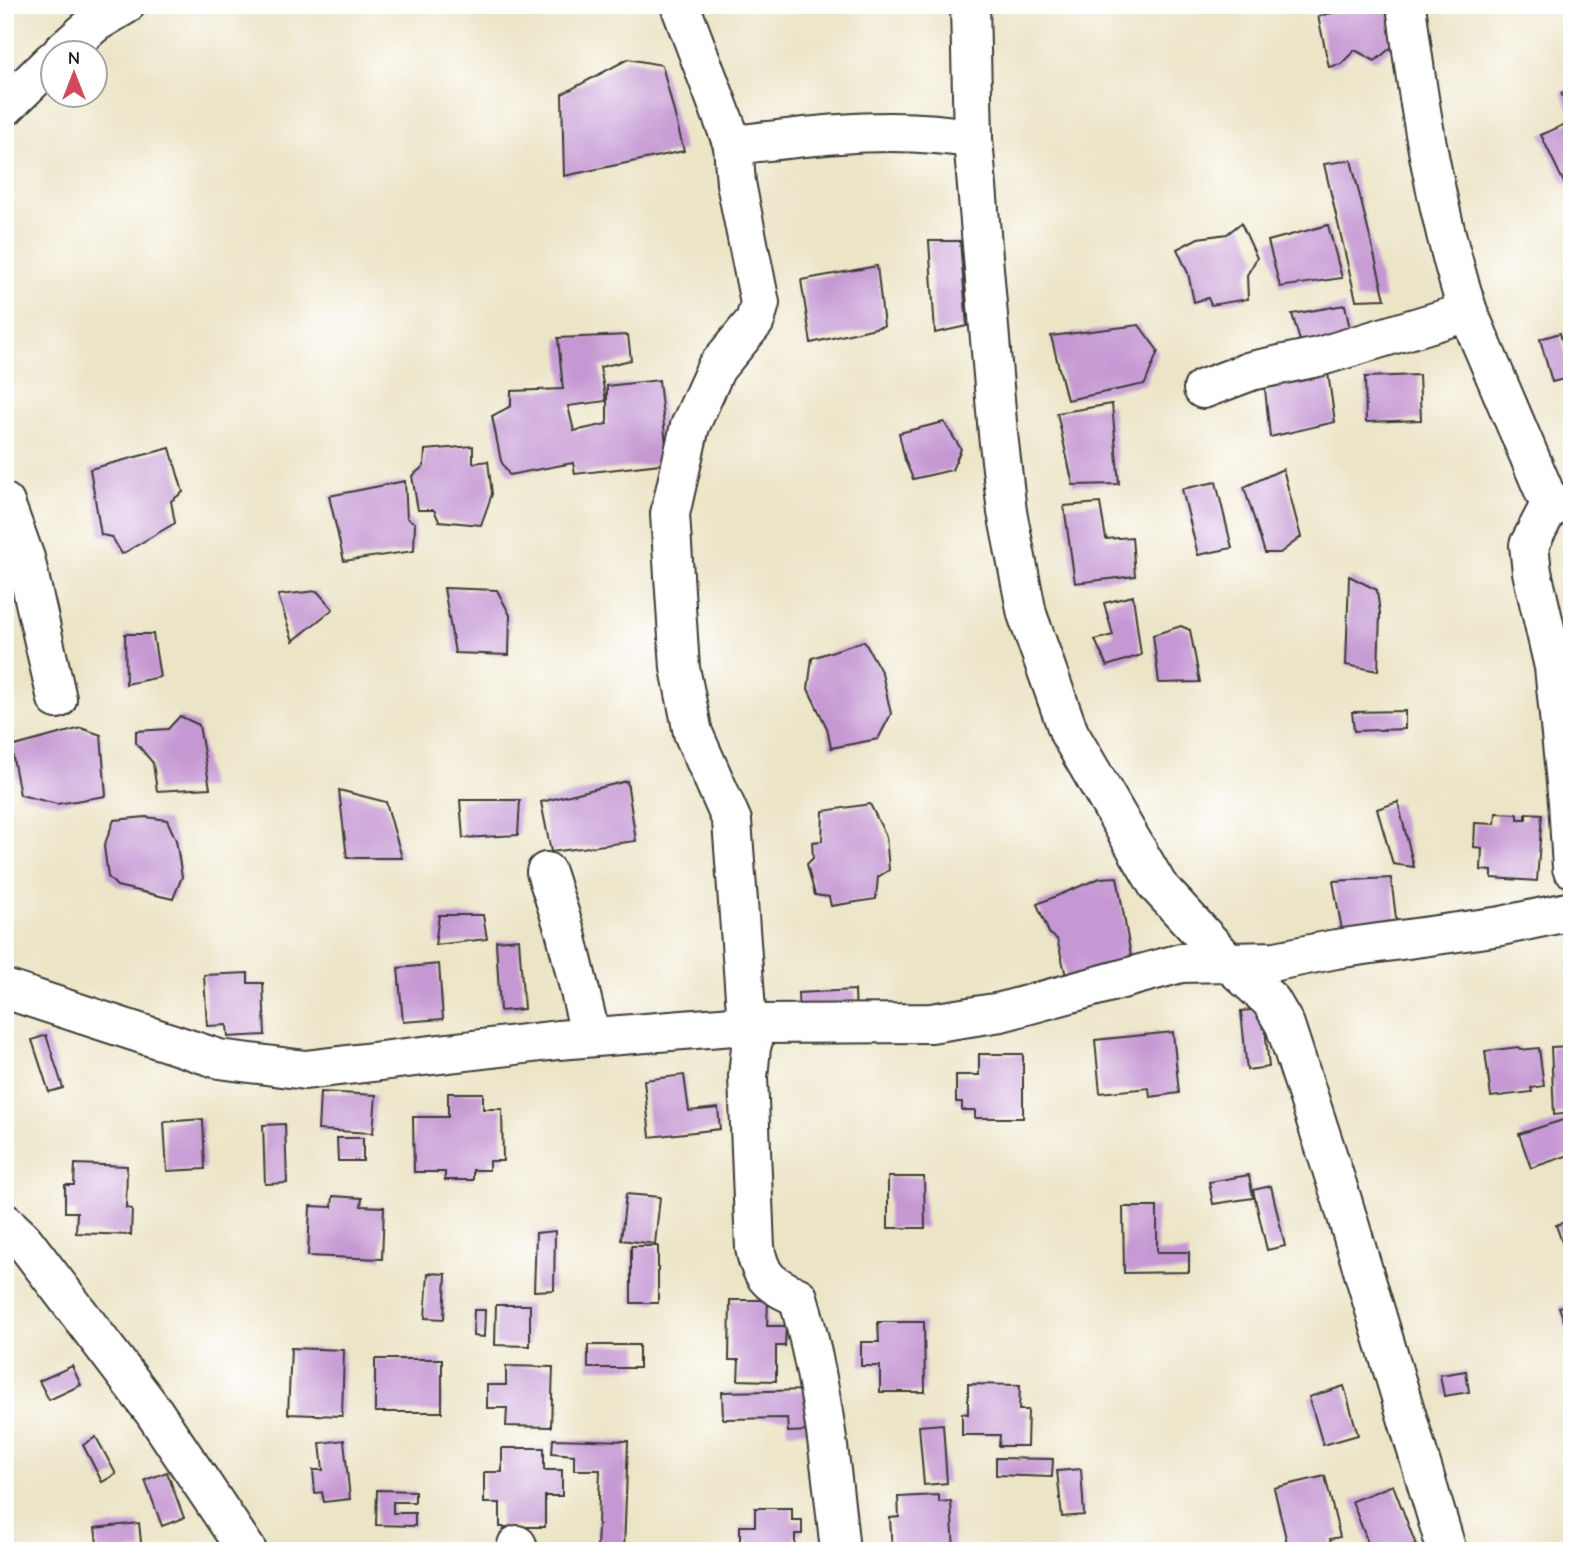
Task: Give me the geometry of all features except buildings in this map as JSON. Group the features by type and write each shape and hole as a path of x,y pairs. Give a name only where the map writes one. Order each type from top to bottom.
{"street":[{"path":"78,38 125,5"},
{"path":"680,5 733,145 736,183 760,303 755,321 716,368 690,426 670,514 680,668 693,733 732,821 753,1024 748,1077 755,1248 760,1270 774,1286 798,1297 825,1412 840,1551"},
{"path":"971,5 973,139 998,434 1007,512 1027,614 1069,733 1158,886 1228,962 1271,1001 1285,1025 1295,1049 1447,1551"},
{"path":"1406,5 1416,90 1450,256 1468,312 1561,503 1529,545 1532,572 1554,667 1569,802 1572,868"},
{"path":"5,107 38,75"},
{"path":"733,145 863,133 940,133 973,139"},
{"path":"1203,389 1251,371 1318,357 1468,312"},
{"path":"5,503 25,558 57,699"},
{"path":"546,872 566,934 591,1037"},
{"path":"5,989 219,1059 305,1070 591,1037 753,1024 931,1023 1001,1012 1181,963 1276,961 1336,949 1501,926 1572,911"},
{"path":"5,1223 23,1240 154,1412 247,1551"}]}
